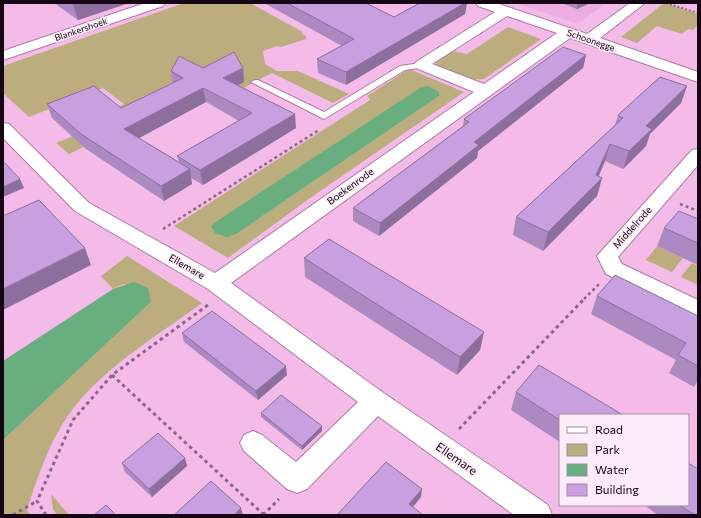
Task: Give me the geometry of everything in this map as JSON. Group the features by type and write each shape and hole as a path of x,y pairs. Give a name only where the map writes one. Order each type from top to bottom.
{"street":[{"name":"Blankershoek","path":"3,56 158,3"},
{"name":"Schoonegge","path":"483,3 698,77"},
{"path":"590,39 638,3"},
{"path":"421,65 505,11"},
{"name":"Boekenrode","path":"221,287 484,90 568,32"},
{"path":"421,65 484,90"},
{"name":"Ellemare","path":"3,128 82,207 144,241 221,287 376,401 538,515"},
{"name":"Middelrode","path":"614,269 607,256 698,154"},
{"path":"614,269 698,310"},
{"path":"253,443 297,480 376,401"}],"lane":[{"path":"255,82 324,116 403,68 421,65"}],"path":[{"path":"666,3 698,13"},
{"path":"144,241 327,125 324,116"},
{"path":"441,447 614,269"},
{"path":"13,515 37,501 73,420 112,375 221,287"},
{"path":"112,375 264,514"},
{"path":"37,501 46,515"}],"shaded area":[{"path":"515,3 606,3 578,24"}],"green space":[{"path":"184,3 250,3 303,32 301,33 306,36 306,39 263,51 265,64 277,71 298,71 349,94 333,103 272,73 238,91 201,73 142,97 148,103 116,131 69,154 56,143 105,123 97,116 124,104 103,88 29,117 3,93 3,66"},
{"path":"664,3 698,14 698,25 693,30 688,29 682,34 657,26 637,43 621,37"},
{"path":"508,27 541,39 484,79 470,80 438,67 436,62 452,51 467,54"},
{"path":"409,69 464,92 313,196 228,258 174,226 370,100 367,96","holes":["439,92 439,96 236,234"]},
{"path":"657,246 683,258 672,272 646,260"},
{"path":"127,256 202,303 148,341 95,384 67,417 54,439 39,473 27,509 30,515 3,515 3,440 151,302 124,284 113,289 101,276"},
{"path":"692,263 698,266 698,285 681,277"},
{"path":"51,494 69,515 57,515 53,509"}],"water":[{"path":"428,86 439,92 439,96 236,234 226,237 215,233 211,226 217,221 420,88"},
{"path":"134,282 148,288 151,302 3,440 3,361 113,289"}],"building":[{"path":"287,3 366,3 394,17 420,3 465,3 346,72 317,59 354,39"},
{"path":"563,47 586,55 474,142 479,145 380,223 353,208 469,122 464,119"},
{"path":"234,52 243,68 223,78 295,114 200,170 177,156 252,113 203,88 124,129 190,169 161,186 81,134 47,104 94,86 121,108 183,78 171,71 179,56 203,68"},
{"path":"660,77 687,86 646,126 652,129 629,151 610,144 596,175 602,178 548,232 516,217 623,118 618,115"},
{"path":"3,161 20,179 3,187"},
{"path":"39,200 85,248 3,289 3,216"},
{"path":"679,211 698,219 698,243 664,228"},
{"path":"329,239 484,332 460,357 304,258"},
{"path":"615,275 698,316 698,366 678,355 686,343 597,296"},
{"path":"212,311 286,366 256,391 182,333"},
{"path":"539,365 621,414 559,414 559,419 516,392"},
{"path":"281,395 322,426 302,446 261,413"},
{"path":"158,433 185,458 149,489 122,463"},
{"path":"386,462 422,489 409,504 423,515 337,515"},
{"path":"689,464 698,469 698,515 695,515 681,506 689,506"},
{"path":"211,481 241,508 234,515 174,515"},
{"path":"106,505 116,515 94,515"}]}
